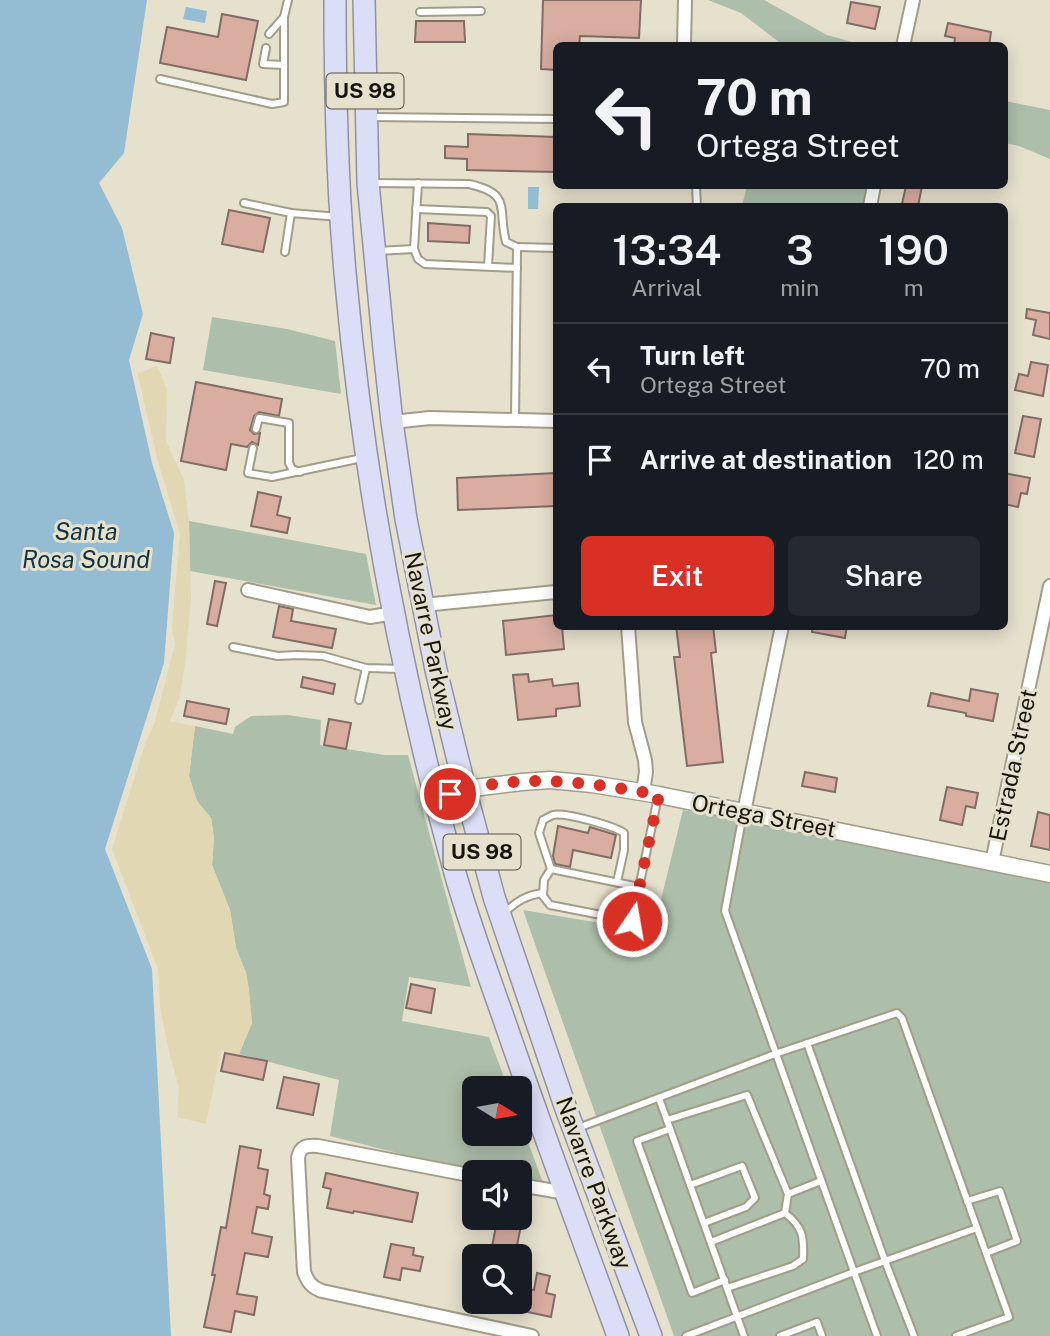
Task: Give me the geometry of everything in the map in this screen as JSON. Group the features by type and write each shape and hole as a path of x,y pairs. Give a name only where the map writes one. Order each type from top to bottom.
{"highway":[{"name":"Navarre Parkway","path":"335,0 338,160 346,283 367,456 405,669 456,877 618,1336"},
{"name":"Navarre Parkway","path":"364,0 368,179 392,422 406,519 436,670 464,789 501,916 573,1130 651,1336"},
{"path":"338,160 368,179"},
{"path":"341,216 356,219 373,245"}],"street":[{"path":"684,42 685,0"},
{"path":"904,42 913,0"},
{"path":"392,422 430,418 553,421"},
{"name":"Estrada Street","path":"992,862 1050,586"},
{"path":"248,590 370,617 394,613"},
{"path":"423,605 553,592"},
{"path":"628,630 635,722 651,794"},
{"path":"744,812 781,630"},
{"name":"Ortega Street","path":"436,799 464,789 495,785 550,780 592,784 1050,874"},
{"path":"462,1174 307,1145 298,1158 304,1272 308,1282 322,1291 532,1336"},
{"path":"532,1187 566,1194"}],"lane":[{"path":"160,79 272,104 284,102 284,17 288,0"},
{"path":"420,12 481,11"},
{"path":"269,34 284,17"},
{"path":"266,48 263,64 284,65"},
{"path":"366,117 553,119"},
{"path":"368,179 485,187 500,201 506,242 517,247 553,248"},
{"path":"418,183 414,249 418,258 425,264 517,268"},
{"path":"244,203 291,213 341,216"},
{"path":"416,209 487,212 491,216 488,267"},
{"path":"285,252 291,213"},
{"path":"373,245 414,249"},
{"path":"515,420 517,247"},
{"path":"256,429 259,418 289,424 289,463 300,472"},
{"path":"253,448 248,473 272,477 367,456"},
{"path":"233,647 278,656 323,656 366,668 405,669"},
{"path":"359,700 366,668"},
{"path":"551,869 544,880 543,893 550,905 632,921 651,794"},
{"path":"744,812 724,911 877,1336"},
{"path":"551,869 539,833 543,820 554,814 568,816 617,828 624,833 624,850 617,882"},
{"path":"551,869 639,887"},
{"path":"501,916 514,903 530,894 543,893"},
{"path":"573,1130 775,1054 897,1013 902,1018 1009,1317 956,1336"},
{"path":"807,1043 914,1336"},
{"path":"667,1120 747,1096 788,1194 785,1213"},
{"path":"659,1098 744,1336"},
{"path":"670,1129 637,1142 692,1293 793,1266 803,1259 804,1238 797,1221 785,1213"},
{"path":"690,1185 742,1166 755,1198 746,1207 704,1223"},
{"path":"788,1194 821,1181"},
{"path":"967,1201 1000,1191 1017,1241 986,1253"},
{"path":"711,1242 785,1213"},
{"path":"686,1336 977,1228"},
{"path":"780,1336 817,1322 822,1336"}],"green space":[{"path":"708,0 764,0 827,35 852,42 779,42 741,13"},
{"path":"1008,102 1050,110 1050,159 1008,144"},
{"path":"746,189 866,189 864,203 743,203"},
{"path":"212,317 287,329 335,341 341,394 203,370"},
{"path":"189,521 366,554 376,605 190,571"},
{"path":"287,715 321,720 320,745 385,755 408,755 471,987 409,977 402,1021 489,1037 504,1076 462,1076 462,1146 529,1146 543,1183 532,1181 532,1160 462,1160 462,1167 330,1136 339,1080 239,1054 252,1023 246,973 236,948 230,910 212,865 214,838 211,818 197,801 189,776 195,726 233,734 235,727 251,716"},
{"path":"683,810 847,839 1050,880 1050,1336 674,1336 523,910 653,932"}],"sand":[{"path":"157,366 167,389 166,441 184,480 189,523 191,599 185,665 179,699 170,721 195,726 189,776 197,801 211,818 214,838 212,865 230,910 236,948 246,973 252,1023 239,1054 221,1050 206,1124 177,1117 179,1088 160,1007 158,969 112,849 146,741 154,725 175,644 172,627 180,534 158,462 137,371 139,373"}],"water":[{"name":"Santa Rosa Sound","path":"0,0 147,0 124,153 99,183 122,228 143,314 129,360 152,463 174,533 164,663 105,849 152,969 171,1336 0,1336"},
{"path":"186,7 207,11 205,23 183,19"},
{"path":"528,187 539,187 538,209 528,209"}],"building":[{"path":"543,0 641,0 639,38 580,36 579,42 553,42 553,70 541,69"},
{"path":"851,2 880,7 875,29 847,23"},
{"path":"222,14 258,21 246,80 160,63 167,27 218,37"},
{"path":"416,21 464,21 465,42 415,42"},
{"path":"948,23 991,32 990,42 954,42 955,38 945,36"},
{"path":"468,134 553,137 553,172 467,170 467,159 445,158 445,146 468,147"},
{"path":"905,189 921,189 919,203 902,203"},
{"path":"229,210 270,218 263,252 222,244"},
{"path":"428,223 470,226 469,243 428,241"},
{"path":"1027,309 1050,313 1050,339 1033,335 1036,320 1026,318"},
{"path":"151,333 174,338 170,363 146,359"},
{"path":"1031,362 1048,365 1043,396 1015,390 1019,374 1028,376"},
{"path":"196,382 282,399 279,416 259,412 254,416 250,430 254,434 260,433 258,445 252,442 247,447 231,444 226,470 181,461"},
{"path":"1023,416 1041,419 1034,457 1015,453"},
{"path":"553,473 553,506 458,510 457,478"},
{"path":"1008,474 1030,478 1027,494 1021,493 1018,507 1008,505"},
{"path":"258,492 281,497 277,515 290,518 287,533 251,526"},
{"path":"215,581 226,583 217,626 207,624"},
{"path":"279,606 293,609 291,621 336,629 332,648 273,637"},
{"path":"553,615 553,630 562,630 564,649 506,655 503,621"},
{"path":"677,630 713,630 716,652 711,653 723,762 687,766 674,657 680,657"},
{"path":"812,630 846,630 845,638"},
{"path":"528,674 529,682 552,679 553,686 578,683 580,706 556,709 556,716 518,720 513,675"},
{"path":"303,677 335,684 333,694 301,687"},
{"path":"971,689 998,694 993,721 928,706 931,693 969,701"},
{"path":"187,701 229,709 226,724 184,716"},
{"path":"329,719 351,723 346,749 324,745"},
{"path":"805,772 837,778 835,792 802,786"},
{"path":"947,787 978,793 975,808 966,806 962,825 940,820"},
{"path":"1038,812 1050,815 1050,850 1031,846"},
{"path":"558,826 588,833 590,827 616,835 611,858 573,850 570,867 555,864 553,856"},
{"path":"411,984 435,989 431,1013 406,1008"},
{"path":"225,1053 267,1061 263,1080 221,1071"},
{"path":"284,1077 319,1084 313,1115 277,1108"},
{"path":"240,1146 261,1150 258,1168 268,1170 264,1194 270,1196 268,1209 257,1207 252,1233 272,1237 268,1257 245,1253 237,1294 257,1297 254,1315 235,1311 231,1332 204,1327 215,1275 212,1275 221,1227 226,1228"},
{"path":"326,1173 418,1193 412,1222 327,1208 331,1189 323,1187"},
{"path":"495,1230 520,1230 517,1244 493,1244"},
{"path":"391,1244 414,1248 413,1255 423,1257 420,1271 402,1268 400,1280 384,1277"},
{"path":"537,1273 550,1276 546,1293 555,1295 551,1317 532,1313"}],"route":[{"path":"450,794 464,789 550,780 659,795 632,921"}]}
